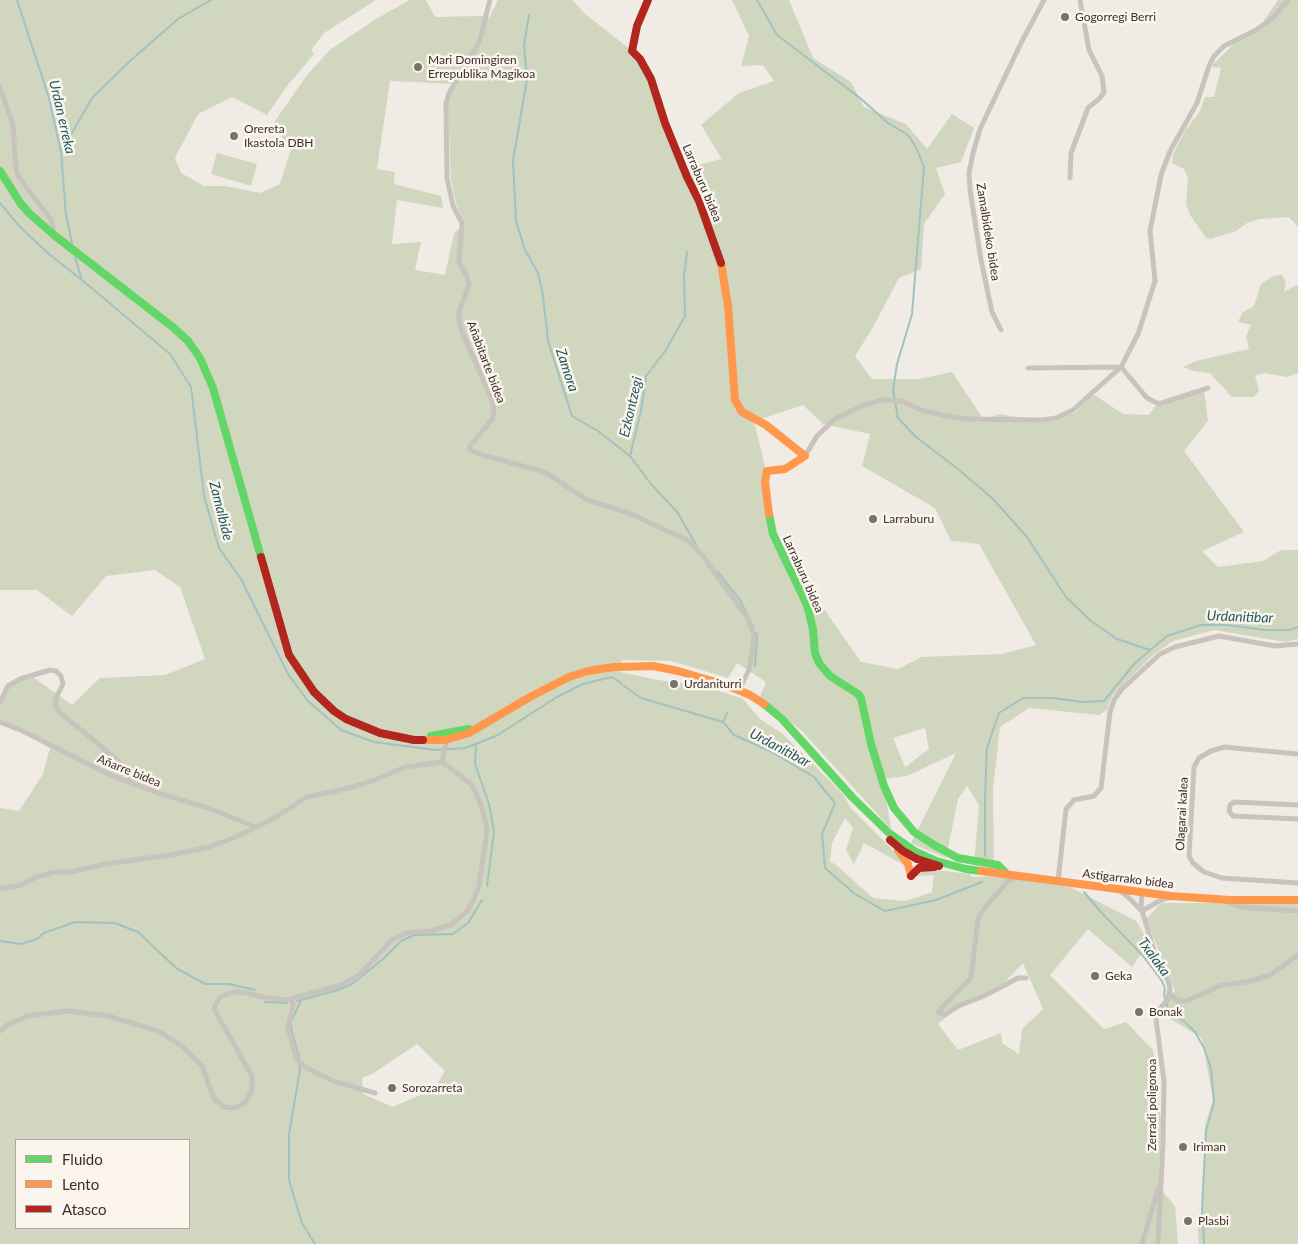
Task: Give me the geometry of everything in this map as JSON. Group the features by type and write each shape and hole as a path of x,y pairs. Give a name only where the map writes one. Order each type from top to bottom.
{"main road":[{"name":"Larraburu bidea","path":"648,0 637,26 632,51 640,59 651,79 665,123 699,201 722,265 728,306 734,388 738,406 742,412 766,425 805,456 785,469 767,471 765,482 768,512 773,534 806,605 813,629 815,653 819,663 830,676 846,685 861,698 871,744 884,786 894,808 905,823 914,832 958,858 998,865 1007,874"},
{"path":"0,170 20,204 54,235 174,328 188,341 203,364 213,388 289,655 306,683 322,701 346,719 380,733 445,744 471,728"},
{"name":"Astigarrako bidea","path":"471,728 553,684 588,670 634,665 653,666 703,678 739,690 766,705 801,739 872,817 892,842 917,861 933,865 942,864"},
{"path":"407,738 436,736 471,728"},
{"path":"436,736 443,738 445,744"},
{"name":"Astigarrako bidea","path":"872,817 896,839 913,850 942,864 966,869 1171,896 1230,900 1298,900"},
{"path":"892,842 908,864 911,876 920,868 942,864"},
{"path":"913,850 917,861"}],"street":[{"name":"Añabitarte bidea","path":"490,0 474,54 449,93 446,104 447,178 453,206 462,223 459,262 467,277 469,286 460,307 459,319 462,332 491,398 494,410 493,418 470,446 470,450 478,454 541,471 587,500 629,513 689,541 702,555 747,617 754,632 749,670 739,690"},
{"name":"Zamalbideko bidea","path":"1001,330 992,312 981,260 969,173 980,129 1044,0"},
{"path":"1070,178 1071,153 1088,108 1104,92 1102,76 1089,50 1080,0"},
{"path":"808,451 813,442 831,422 864,405 882,400 902,401 921,410 968,419 1056,418 1073,410 1121,367 1138,334 1155,281 1150,240 1152,218 1170,151 1197,103 1214,56 1224,46 1256,30 1273,18 1288,0"},
{"path":"0,87 14,125 18,176 51,220 54,235"},
{"path":"1028,368 1121,367"},
{"path":"1121,367 1147,398 1159,404 1208,388"},
{"path":"1058,881 1065,813 1071,802 1091,797 1099,791 1102,784 1110,712 1114,700 1122,690 1160,654 1174,646 1219,636 1276,646 1298,644"},
{"path":"0,702 8,686 20,679 50,670 56,671 61,676 63,684 56,698 55,705 58,711 115,758 135,785"},
{"name":"Añarre bidea","path":"0,722 23,731 92,767 135,785 185,800 256,827"},
{"path":"442,760 445,744"},
{"name":"Olagarai kalea","path":"1298,754 1224,747 1211,750 1199,758 1194,767 1189,856 1193,863 1204,872 1222,878 1298,883"},
{"path":"0,889 22,885 34,878 54,872 70,872 105,864 206,848 236,837 274,818 307,797 372,781 405,767 442,760"},
{"path":"0,1031 9,1024 27,1016 68,1011 108,1016 158,1031 182,1046 202,1066 214,1099 224,1107 235,1108 246,1103 252,1090 252,1076 214,1009 217,1000 233,992 268,998 292,999 342,984 359,975 392,939 406,933 443,928 460,919 467,911 479,886 487,832 486,823 480,802 472,785 442,760"},
{"path":"1298,805 1234,802 1230,805 1229,811 1233,816 1298,819"},
{"path":"966,869 967,860"},
{"path":"1017,876 1007,882 983,910 978,919 971,978 938,1012 945,1015 958,1006 984,996 1018,978 1026,978"},
{"path":"1117,890 1128,896 1142,911"},
{"path":"1142,893 1142,911 1157,961 1168,980 1169,996 1178,1001 1187,1001 1220,986 1263,978 1284,966 1298,954"},
{"path":"1142,911 1171,896"},
{"path":"1230,900 1231,904 1241,906 1298,911"},
{"name":"Zerradi poligonoa","path":"1160,1178 1163,1142 1164,1081 1161,1047 1156,1028 1157,1012 1169,996"},
{"path":"292,999 293,1006 288,1028 297,1060 307,1068 332,1081 375,1093"},
{"path":"1142,1244 1160,1178"},
{"path":"1158,1244 1160,1178"}],"green space":[{"path":"0,0 376,0 324,33 311,50 314,54 287,86 267,115 232,97 198,114 175,158 181,173 204,186 225,186 260,193 280,184 291,149 273,124 307,75 331,49 376,19 410,0 426,0 435,17 481,16 489,18 498,0 572,0 585,14 626,46 646,66 686,168 722,159 701,125 739,93 774,81 763,65 741,66 749,36 732,0 789,0 813,58 851,82 864,107 906,124 927,149 952,114 974,128 961,162 936,168 945,194 924,224 921,269 899,278 872,329 855,356 872,379 919,379 952,372 984,420 1000,414 1042,421 1075,413 1093,394 1123,414 1149,415 1155,406 1204,388 1208,421 1184,451 1244,532 1202,551 1218,567 1263,561 1281,550 1298,550 1298,639 1286,642 1214,630 1173,641 1153,655 1112,696 1107,710 1099,715 1029,708 1000,727 993,789 994,868 974,865 979,805 967,786 958,799 946,858 911,843 956,753 907,776 883,779 891,829 803,732 760,697 766,682 737,663 728,678 671,661 622,660 620,672 658,680 705,686 743,699 760,719 783,734 842,793 851,808 900,857 906,866 864,843 854,864 846,850 853,828 845,818 832,843 830,862 835,864 873,898 906,901 932,892 934,875 916,876 920,871 929,869 970,874 972,877 997,876 1070,887 1136,921 1149,942 1132,967 1088,929 1050,975 1104,1029 1126,1022 1153,1050 1161,1121 1159,1187 1175,1206 1178,1244 0,1244 0,808 19,811 43,774 50,748 0,722 0,704 8,688 30,675 72,705 100,678 165,675 205,659 180,587 155,570 106,576 72,616 37,590 0,590","holes":["390,81 456,84 448,105 451,179 456,204 465,224 454,233 445,275 415,270 421,242 392,244 397,200 443,208 441,196 394,184 395,172 377,169","803,405 823,424 870,434 862,466 935,508 951,541 979,544 1036,645 1002,654 921,657 898,669 861,662 817,599 792,549 773,542 766,471 754,421","925,728 929,749 905,767 893,738","1023,963 1043,1009 1022,1029 1019,1054 1002,1043 1001,1033 958,1050 938,1024 952,1012 998,989","417,1044 445,1071 434,1089 393,1107 363,1094 362,1078 372,1074"]},
{"path":"1278,0 1298,0 1298,227 1289,217 1259,219 1247,223 1236,231 1211,239 1206,238 1190,215 1186,204 1188,178 1184,169 1172,163 1173,154 1185,131 1200,111 1205,97 1214,97 1221,68 1212,67 1213,64 1230,48 1234,41 1257,31"},
{"path":"217,153 257,164 251,186 211,174"},
{"path":"1282,275 1286,282 1284,292 1297,285 1298,287 1298,373 1287,377 1264,373 1255,376 1259,390 1254,397 1232,397 1210,373 1193,371 1183,367 1196,361 1249,349 1246,336 1251,325 1238,322 1242,313 1254,306 1261,284 1273,276"},
{"path":"1161,903 1298,903 1298,1244 1199,1244 1197,1223 1202,1220 1205,1126 1213,1100 1202,1038 1157,1011 1175,991 1146,919"}],"waterway":[{"name":"Urdan erreka","path":"17,0 49,98 61,152 66,215 72,243"},
{"path":"61,152 92,98 130,61 178,19 211,0"},
{"path":"757,0 777,35 860,98 888,123 908,135 916,147 924,167 912,314 897,364 893,390 898,418 916,437 992,498 1027,537 1066,597 1091,621 1117,639 1150,650"},
{"name":"Zamora","path":"529,15 524,45 527,79 513,161 516,221 525,250 538,273 543,295 548,341 572,416 598,431 630,456 651,484 678,513 696,545"},
{"name":"Zamalbide","path":"0,203 20,227 50,255 170,354 191,387 204,496 219,548 241,579 288,674 307,700 341,730 374,742 436,750 465,748 496,736 557,697 583,684 612,677 622,684"},
{"name":"Ezkontzegi","path":"630,456 641,411 646,376 666,350 685,316 684,276 687,252"},
{"name":"Urdan erreka","path":"75,258 82,280"},
{"name":"Zamora","path":"718,572 740,600 753,626"},
{"name":"Urdanitibar","path":"985,856 987,748 999,713 1023,698 1052,698 1083,702 1104,701 1135,663 1167,636 1201,625 1227,625 1265,630 1290,630 1298,627"},
{"name":"Zamora","path":"755,666 756,633"},
{"name":"Urdanitibar","path":"624,686 641,698 723,722 734,735 772,752 814,777 835,803 822,834 825,868 855,894 885,911 936,900 982,882"},
{"path":"723,722 727,713"},
{"path":"476,745 475,764 489,804 494,832 487,886"},
{"name":"Txalaka","path":"1084,892 1143,956 1162,981 1168,1010 1195,1032 1204,1048 1211,1069 1214,1102 1206,1131 1202,1209 1204,1244"},
{"path":"297,1001 335,991 352,984 383,959 401,941 414,935 453,934 468,923 482,900"},
{"path":"0,941 21,944 37,939 44,933 75,922 115,923 138,932 176,968 205,984 229,984 255,990"},
{"path":"292,1020 301,1000"},
{"path":"265,1002 287,1003"},
{"path":"291,1024 299,1057 300,1070 289,1134 289,1180 302,1223 315,1244"}],"traffic: fast":[{"path":"0,171 21,204 30,214 54,235 174,328 188,341 200,358 213,388 261,557"},
{"path":"769,514 773,534 807,605 813,629 815,653 819,663 830,676 858,694 861,698 871,744 884,786 894,808 914,832 934,845 958,858 998,865 1007,874"},
{"path":"764,704 782,719 852,797 889,833 916,852 936,861 981,871"},
{"path":"431,736 469,729"}],"traffic: slow":[{"path":"721,263 728,306 735,400 742,412 766,425 805,456 785,469 767,471 765,482 769,514"},
{"path":"423,740 445,740 469,733 528,698 569,677 588,671 614,667 653,666 678,671 726,685 750,695 764,704"},
{"path":"898,850 908,864 911,876"},
{"path":"981,871 1171,896 1230,900 1298,900"}],"traffic: jam":[{"path":"648,0 637,26 632,51 640,59 651,79 665,123 699,201 721,263"},
{"path":"261,557 289,655 314,692 334,711 346,719 380,733 423,740"},
{"path":"890,840 903,851 917,859 939,866"},
{"path":"911,876 919,868 934,867"}],"place":[{"name":"Gogorregi Berri","path":"1065,17"},
{"name":"Mari Domingiren Errepublika Magikoa","path":"418,67"},
{"name":"Orereta Ikastola DBH","path":"234,136"},
{"name":"Larraburu","path":"873,519"},
{"name":"Urdaniturri","path":"674,684"},
{"name":"Geka","path":"1095,976"},
{"name":"Bonak","path":"1139,1012"},
{"name":"Sorozarreta","path":"392,1088"},
{"name":"Iriman","path":"1183,1147"},
{"name":"Plasbi","path":"1188,1221"}]}
